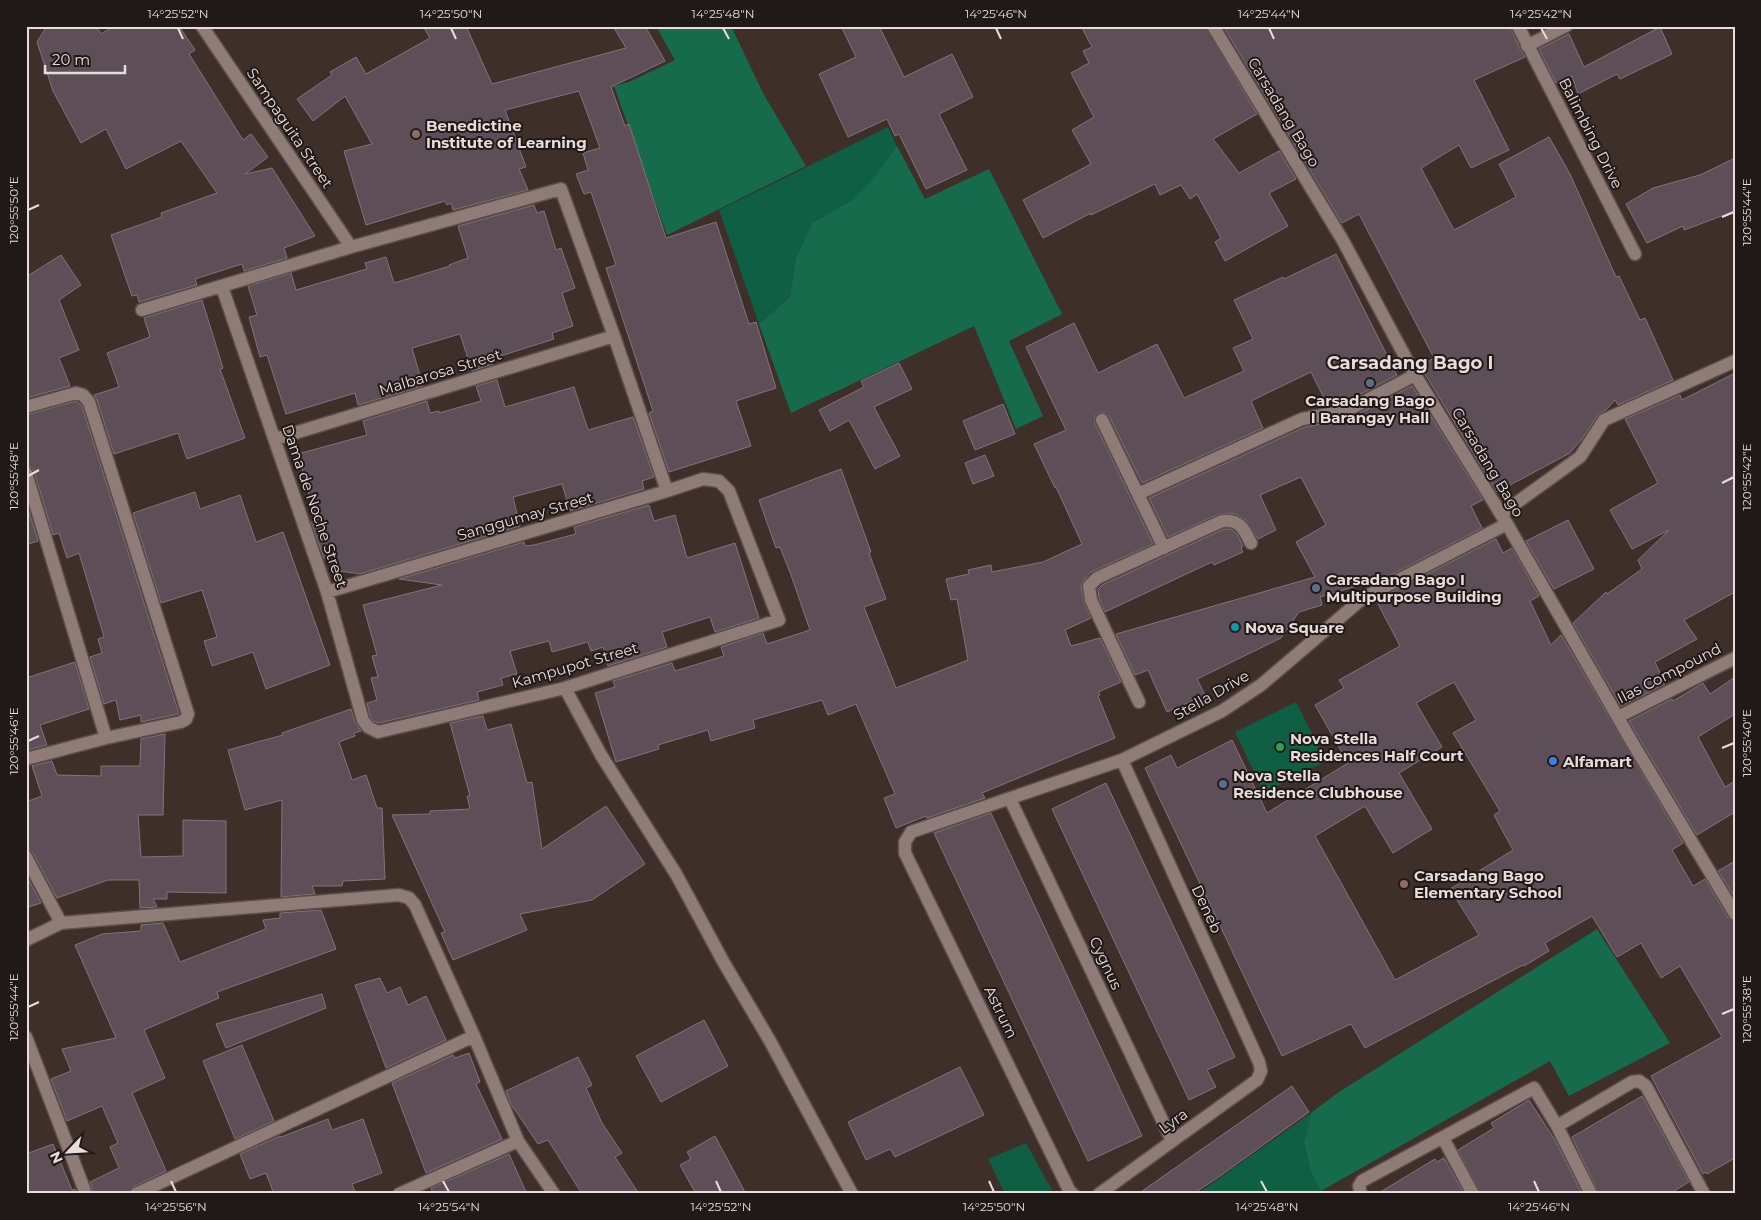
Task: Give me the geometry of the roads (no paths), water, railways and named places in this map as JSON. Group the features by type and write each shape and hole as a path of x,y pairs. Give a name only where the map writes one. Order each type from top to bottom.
{"street":[{"name":"Sampaguita Street","path":"202,26 351,247"},
{"name":"Carsadang Bago","path":"1213,26 1342,239 1415,375 1504,519 1618,717 1735,914"},
{"name":"Balimbing Drive","path":"1518,26 1635,254"},
{"path":"1527,46 1566,26"},
{"path":"142,310 351,247 561,189 667,491"},
{"name":"Dama de Noche Street","path":"222,287 327,592 363,720 368,727 378,732"},
{"name":"Malbarosa Street","path":"275,439 614,336"},
{"name":"Stella Drive","path":"905,842 912,832 1122,760 1222,711 1261,686 1363,598 1504,519 1580,458 1604,420 1735,361"},
{"path":"1138,494 1302,419 1346,410 1415,375"},
{"path":"26,407 76,393 83,395 89,402 188,714 186,719 181,722 106,738 26,759"},
{"path":"1102,420 1164,548"},
{"path":"26,473 106,738"},
{"name":"Sanggumay Street","path":"327,592 667,491 703,478 719,481 730,491 779,620"},
{"path":"1139,702 1091,600 1089,586 1098,578 1222,521 1231,520 1240,525 1252,543"},
{"name":"Kampupot Street","path":"378,732 565,688 779,620"},
{"name":"Ilas Compound","path":"1618,717 1735,658"},
{"path":"565,688 601,755 676,874 724,963 770,1041 852,1194"},
{"name":"Deneb","path":"1122,760 1260,1062 1262,1071"},
{"name":"Cygnus","path":"1010,799 1172,1141"},
{"name":"Astrum","path":"905,842 905,853 1070,1192 1074,1194"},
{"path":"26,856 61,923"},
{"path":"26,940 61,923 399,895 409,898 415,905 474,1036 518,1141 554,1194"},
{"path":"136,1194 474,1036"},
{"path":"26,1037 86,1194"},
{"name":"Lyra","path":"1099,1194 1257,1080 1262,1071"},
{"path":"1558,1126 1632,1082 1639,1081 1646,1086 1704,1194"},
{"path":"1361,1194 1359,1186 1362,1181 1534,1088 1558,1126 1591,1194"},
{"path":"1443,1138 1473,1194"},
{"path":"399,1194 518,1141"}],"place":[{"name":"Benedictine Institute of Learning","path":"416,134"},
{"name":"Carsadang Bago I Barangay Hall","path":"1370,383"},
{"name":"Carsadang Bago I Multipurpose Building","path":"1316,588"},
{"name":"Nova Square","path":"1235,627"},
{"name":"Nova Stella Residences Half Court","path":"1280,747"},
{"name":"Alfamart","path":"1553,761"},
{"name":"Nova Stella Residence Clubhouse","path":"1223,784"},
{"name":"Carsadang Bago Elementary School","path":"1404,884"}],"district":[{"name":"Carsadang Bago I","path":"1410,363"}]}
